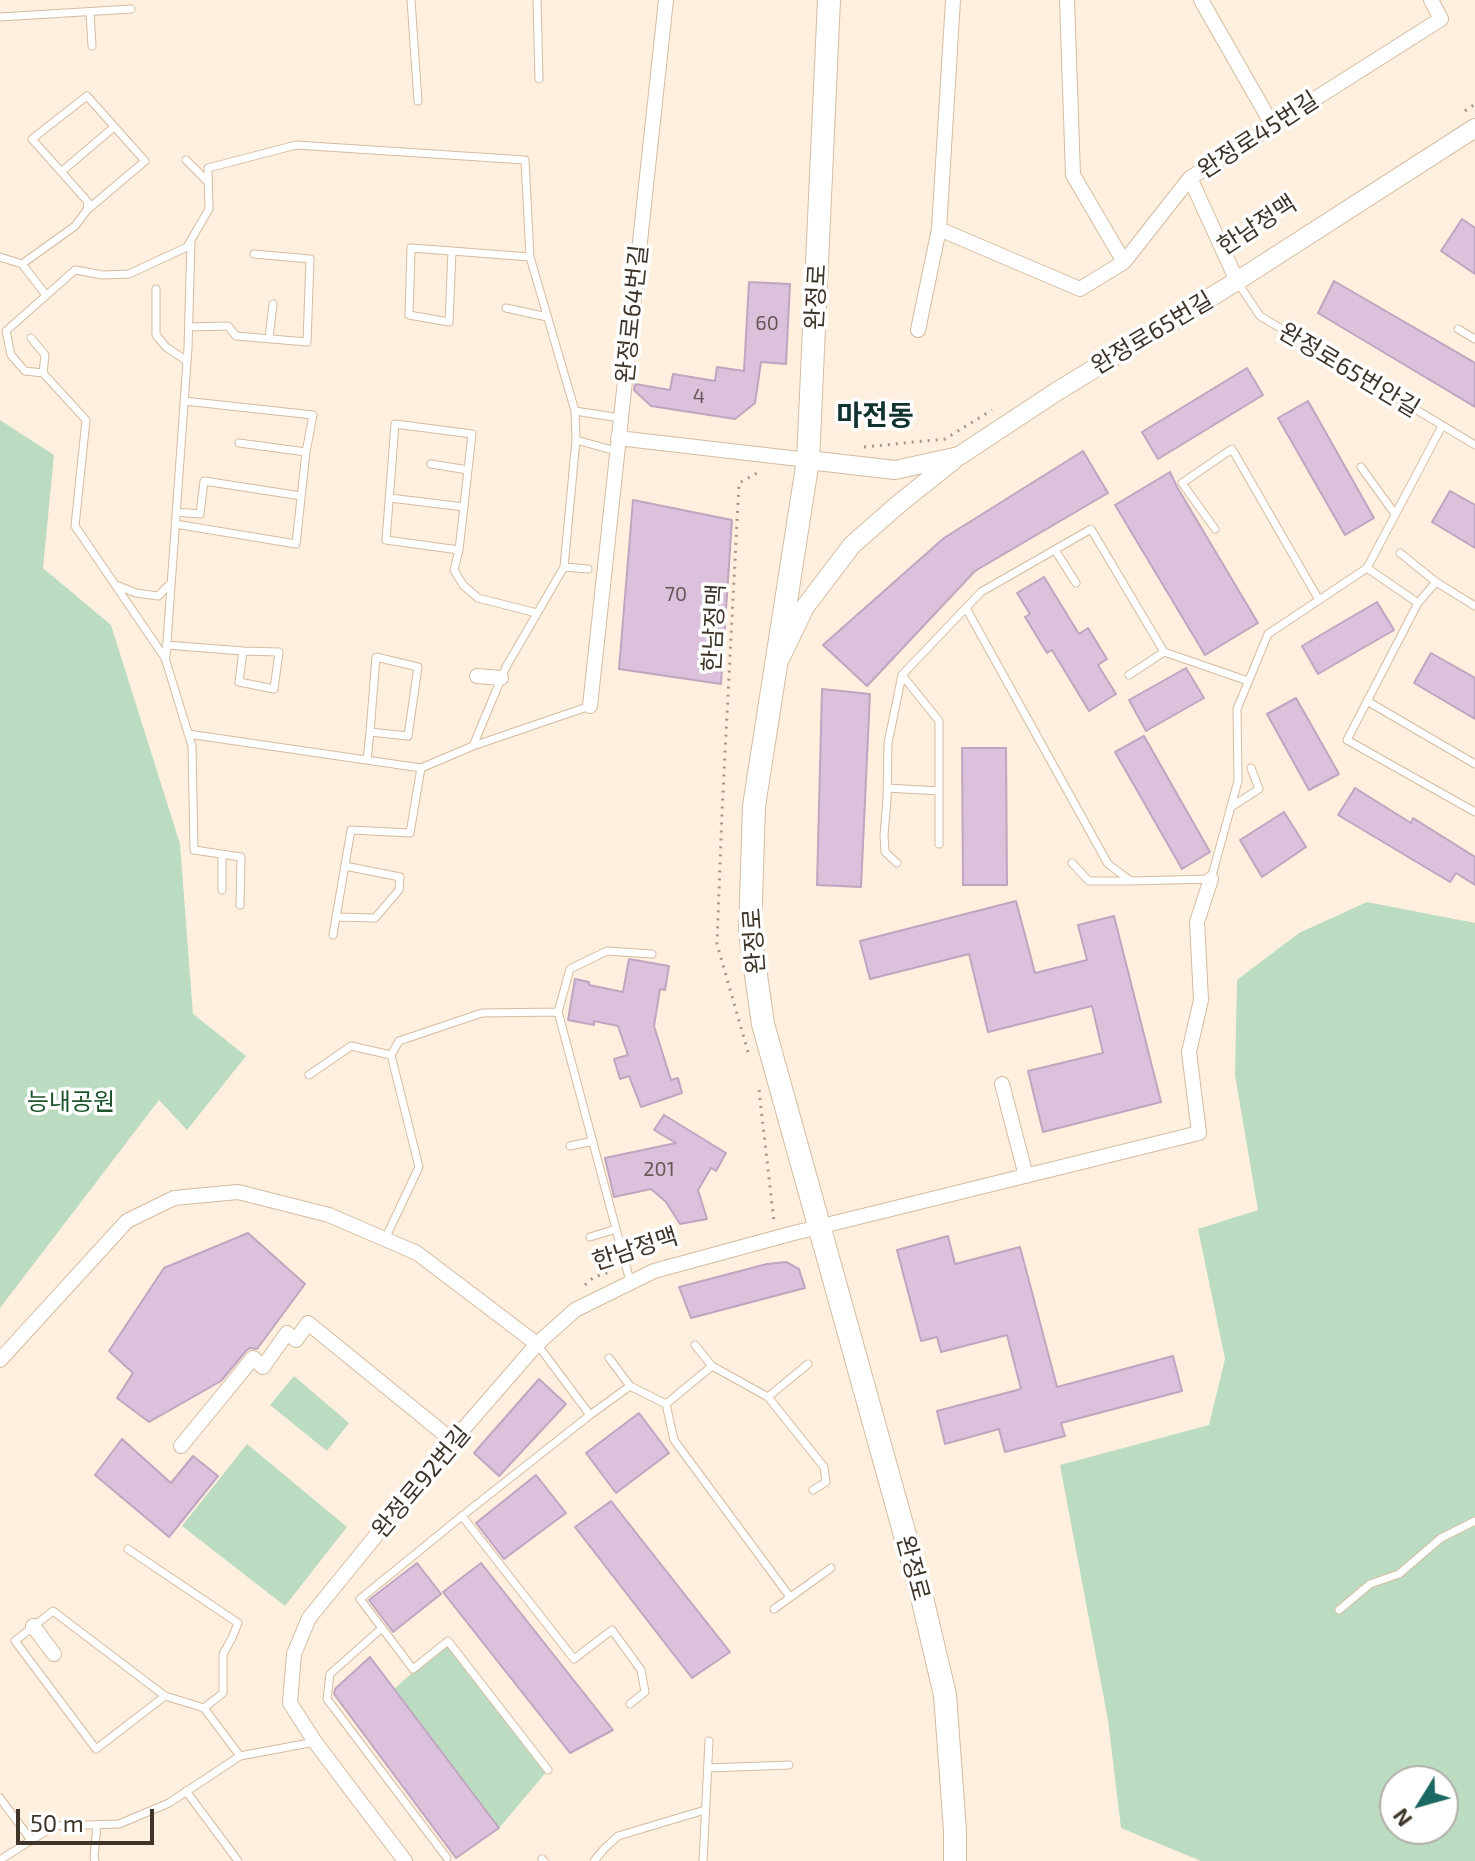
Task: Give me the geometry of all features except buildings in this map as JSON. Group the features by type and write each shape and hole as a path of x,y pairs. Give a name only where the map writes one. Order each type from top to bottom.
{"main road":[{"name":"완정로","path":"829,0 797,459 775,669 754,806 750,933 763,1024 920,1589 945,1695 955,1861"}],"street":[{"name":"완정로64번길","path":"590,706 666,0"},
{"path":"918,330 939,229 953,0"},
{"path":"1067,0 1073,175 1124,262"},
{"path":"1201,0 1273,126"},
{"name":"완정로45번길","path":"939,229 1080,289 1124,262 1190,178 1441,19 1431,0"},
{"name":"완정로65번길","path":"797,459 895,470 959,456 1475,128"},
{"path":"1190,178 1237,281"},
{"path":"617,444 797,459"},
{"path":"775,669 805,607 852,545 959,456"},
{"path":"477,676 501,678"},
{"name":"완정로92번길","path":"405,1861 315,1742 290,1703 294,1654 309,1618 453,1441 537,1344 575,1310 628,1274 654,1271 790,1234 1199,1133 1189,1052 1201,1000 1197,922 1211,879"},
{"path":"1002,1084 1026,1176"},
{"path":"0,1360 127,1221 174,1198 238,1192 329,1215 417,1253 537,1344"},
{"path":"181,1446 253,1358 263,1367 287,1333 296,1340 308,1323 453,1441"},
{"path":"33,1626 54,1654"}],"lane":[{"path":"411,0 418,101"},
{"path":"537,0 539,79"},
{"path":"0,17 131,9"},
{"path":"90,12 92,46"},
{"path":"22,264 75,226 87,210 145,161 87,96 32,139 88,202 87,210"},
{"path":"61,172 114,127"},
{"path":"240,905 241,857 194,850 192,746 165,658 75,526 86,420 43,373 25,371 11,355 6,331 75,270 103,275 129,274 187,247 209,209 208,168 296,145 525,160 530,257 575,411 576,440 564,567 501,678 473,746"},
{"path":"186,160 208,182"},
{"path":"165,658 187,361 191,239"},
{"path":"452,251 449,322 409,315 411,248 452,251 530,257"},
{"path":"189,327 228,326 236,336 307,342 310,259 254,254"},
{"path":"0,257 22,264 46,295"},
{"name":"완정로65번안길","path":"1237,281 1260,316 1475,445"},
{"path":"156,289 156,335 166,347 187,361"},
{"path":"269,338 273,304"},
{"path":"506,308 547,317"},
{"path":"1458,329 1475,339"},
{"path":"31,338 45,355 43,373"},
{"path":"175,524 296,544 313,415 184,401"},
{"path":"575,411 620,418"},
{"path":"459,550 386,540 395,424 472,434 459,550 454,570 463,585 478,598 537,613"},
{"path":"1072,863 1089,881 1211,879 1238,781 1237,709 1268,634 1367,568 1442,426"},
{"path":"576,440 617,444"},
{"path":"239,443 306,452"},
{"path":"1215,529 1182,483 1232,449 1319,600"},
{"path":"431,464 468,470"},
{"path":"1361,467 1395,514"},
{"path":"176,512 200,514 204,481 301,496"},
{"path":"390,498 464,507"},
{"path":"897,863 885,852 884,835 888,743 902,675 981,592 1091,529 1164,652 1248,681"},
{"path":"1055,550 1076,583"},
{"path":"1400,553 1436,582 1475,606"},
{"path":"564,567 588,569"},
{"path":"1367,568 1418,603"},
{"path":"1436,582 1418,603 1347,740 1475,812"},
{"path":"115,585 136,593 158,596 171,583"},
{"path":"966,608 1108,864 1131,881"},
{"path":"166,645 279,652 274,689 239,682 243,651"},
{"path":"1129,675 1164,652"},
{"path":"367,760 376,657 418,667 408,736 370,732"},
{"path":"902,675 939,721 939,844"},
{"path":"1367,701 1475,764"},
{"path":"188,734 421,768 473,746 590,706"},
{"path":"333,935 351,830 410,833 421,768"},
{"path":"1231,807 1259,789 1251,768"},
{"path":"887,788 939,791"},
{"path":"222,855 222,890"},
{"path":"336,917 375,918 399,890 400,877 345,866"},
{"path":"628,1274 558,1012 570,969 607,951 652,954"},
{"path":"385,1239 419,1167 391,1055 399,1041 482,1013 558,1012"},
{"path":"309,1075 351,1046 391,1055"},
{"path":"570,1146 593,1141"},
{"path":"590,1237 616,1229"},
{"path":"537,1344 590,1415"},
{"path":"695,1345 712,1366 768,1397 824,1467 826,1482 813,1490"},
{"path":"609,1358 630,1386 666,1404"},
{"path":"768,1397 808,1364"},
{"path":"666,1404 712,1366"},
{"path":"548,1770 448,1641 413,1669 360,1599 630,1386"},
{"path":"666,1404 674,1440 790,1597"},
{"path":"462,1516 574,1659 612,1630 641,1670 645,1692 630,1704"},
{"path":"1339,1610 1370,1584 1399,1574 1441,1538 1475,1521"},
{"path":"128,1549 238,1623 223,1654 223,1693 204,1708"},
{"path":"774,1609 831,1568"},
{"path":"165,1696 96,1749 15,1641 53,1611 165,1696 204,1708 240,1756"},
{"path":"382,1628 330,1674 327,1699 447,1858"},
{"path":"703,1861 709,1741"},
{"path":"1,1861 54,1826 119,1824 169,1803 240,1756 315,1742"},
{"path":"708,1768 789,1765"},
{"path":"186,1791 238,1861"},
{"path":"0,1798 31,1840"},
{"path":"594,1861 618,1836 705,1810"},
{"path":"95,1861 97,1825"}],"path":[{"path":"1462,113 1475,104"},
{"path":"852,448 945,439 998,406"},
{"name":"한남정맥","path":"751,1063 717,944 739,483 797,459"},
{"path":"755,1078 760,1093 774,1226"},
{"name":"한남정맥","path":"583,1287 594,1277 628,1274"}],"green space":[{"name":"능내공원","path":"0,420 54,455 43,568 111,625 180,844 193,1014 246,1056 187,1130 159,1100 0,1308"},
{"path":"1367,902 1475,923 1475,1861 1201,1861 1121,1828 1108,1720 1060,1465 1209,1425 1225,1359 1198,1229 1258,1210 1235,1075 1237,980 1299,933"},
{"path":"294,1376 349,1423 327,1451 270,1405"},
{"path":"247,1444 347,1527 285,1606 182,1526"},
{"path":"448,1641 548,1770 499,1828 394,1689"}],"district":[{"name":"마전동","path":"875,416"}]}
